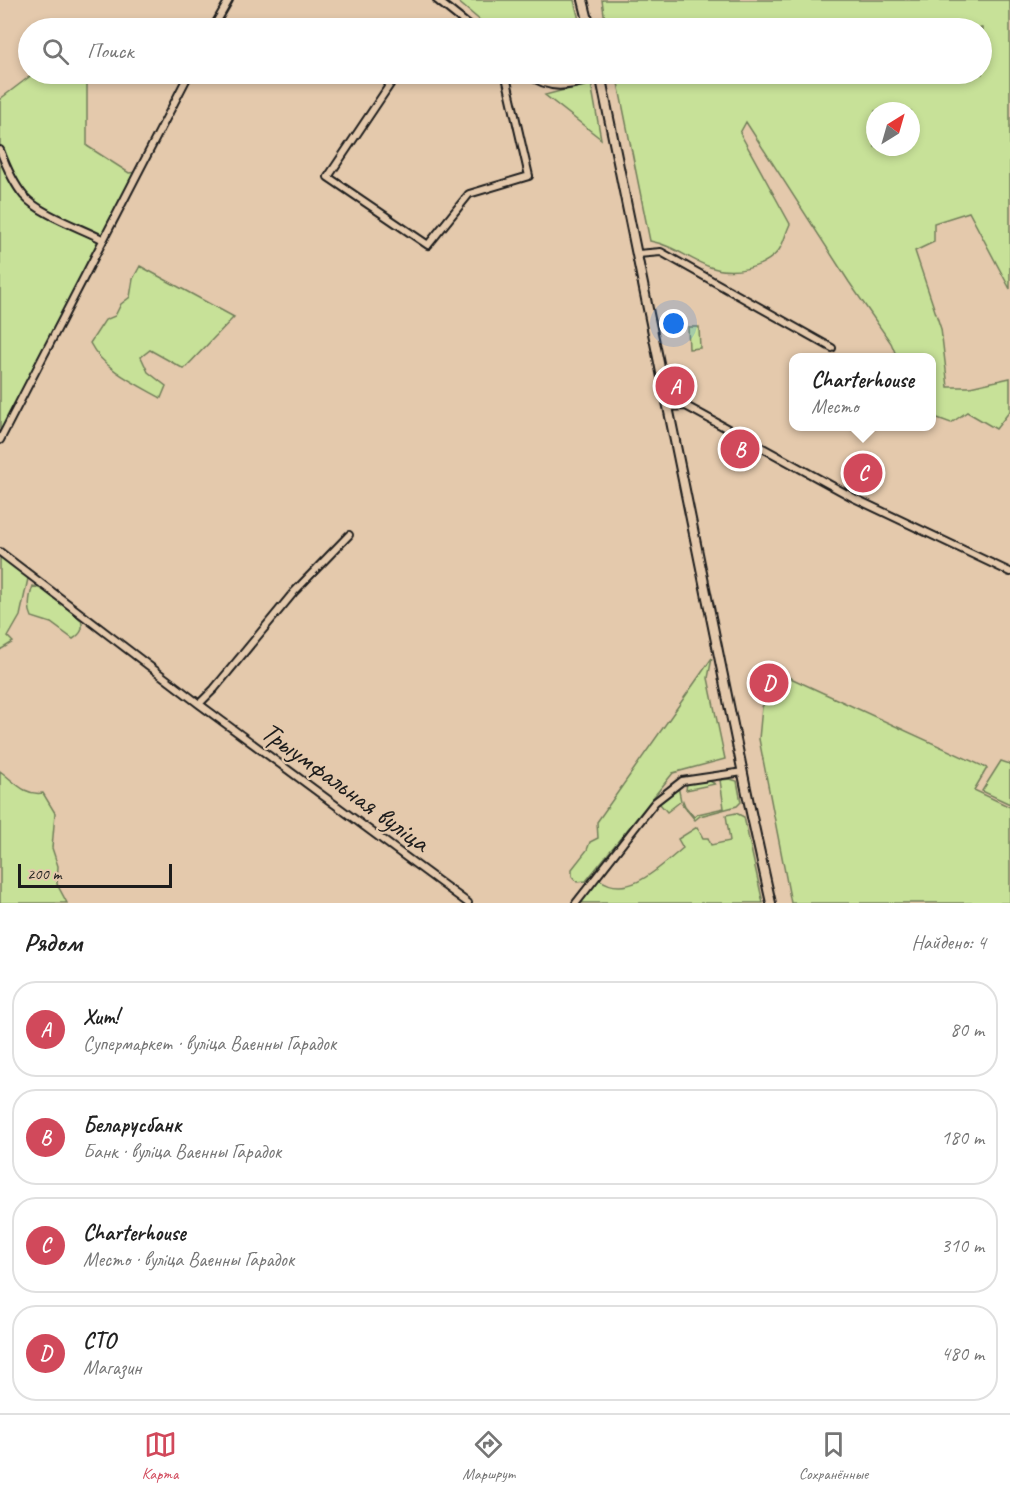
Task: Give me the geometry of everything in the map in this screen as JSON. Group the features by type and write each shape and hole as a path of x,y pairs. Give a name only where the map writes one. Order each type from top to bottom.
{"main road":[{"path":"583,0 588,18"},
{"path":"603,84 771,903"}],"street":[{"path":"219,18 229,0"},
{"path":"437,0 459,18"},
{"path":"0,440 184,84"},
{"path":"390,84 328,177 428,245 469,194 529,176 508,84"},
{"path":"544,84 552,87 564,84"},
{"path":"0,150 12,177 26,198 39,208 102,239"},
{"path":"638,254 661,252 832,348"},
{"path":"668,407 686,406 854,498 1010,572"},
{"path":"199,704 294,592 348,535"},
{"name":"Трыумфальная вуліца","path":"0,552 199,704 468,903"},
{"path":"576,903 655,802 667,791 686,780 743,772"}],"green space":[{"path":"456,0 574,0 578,18 477,18"},
{"path":"602,0 1010,0 1010,289 969,212 934,223 934,242 915,251 941,329 948,387 970,387 1010,378 1010,411 996,429 967,412 951,423 936,417 936,353 895,353 891,343 746,122 740,133 790,224 779,250 773,257 756,266 728,270 710,267 650,241 618,84 992,84 992,18 605,18"},
{"path":"20,84 87,84 87,146 129,173 137,172 0,440 0,99"},
{"path":"591,84 601,139 545,95"},
{"path":"140,266 234,317 184,369 150,350 141,357 148,372 166,386 161,398 112,368 103,361 90,343 105,320 115,316 121,304 130,297 133,279"},
{"path":"688,327 699,327 700,348 689,349"},
{"path":"0,552 29,574 20,616 8,637 13,642 0,650"},
{"path":"33,586 44,590 81,620 82,629 78,635 73,639 51,623 32,617 29,602"},
{"path":"712,658 708,678 725,759 673,773 586,881 577,882 572,876 572,869 587,850 590,842 598,838 597,822"},
{"path":"784,675 987,768 974,790 1010,807 1010,903 791,903 759,739 762,707"},
{"path":"1001,761 1010,764 1010,804 982,791"},
{"path":"0,771 25,790 43,793 55,813 52,848 58,866 57,884 67,903 0,903"},
{"path":"700,780 715,784 686,790 687,783"},
{"path":"720,780 737,781 741,802 737,806 700,816 695,820 682,804 683,801 694,817 724,808"},
{"path":"678,786 681,801 667,812 659,803"},
{"path":"736,813 744,817 763,903 580,903 599,879 610,885 621,886 633,884 654,872 683,848 678,839 697,827 703,838 708,838 711,845 730,841 726,815"}],"place":[{"name":"Хит!","path":"675,386"},
{"name":"Беларусбанк","path":"740,449"},
{"name":"Charterhouse","path":"863,473"},
{"name":"СТО","path":"769,683"}]}
